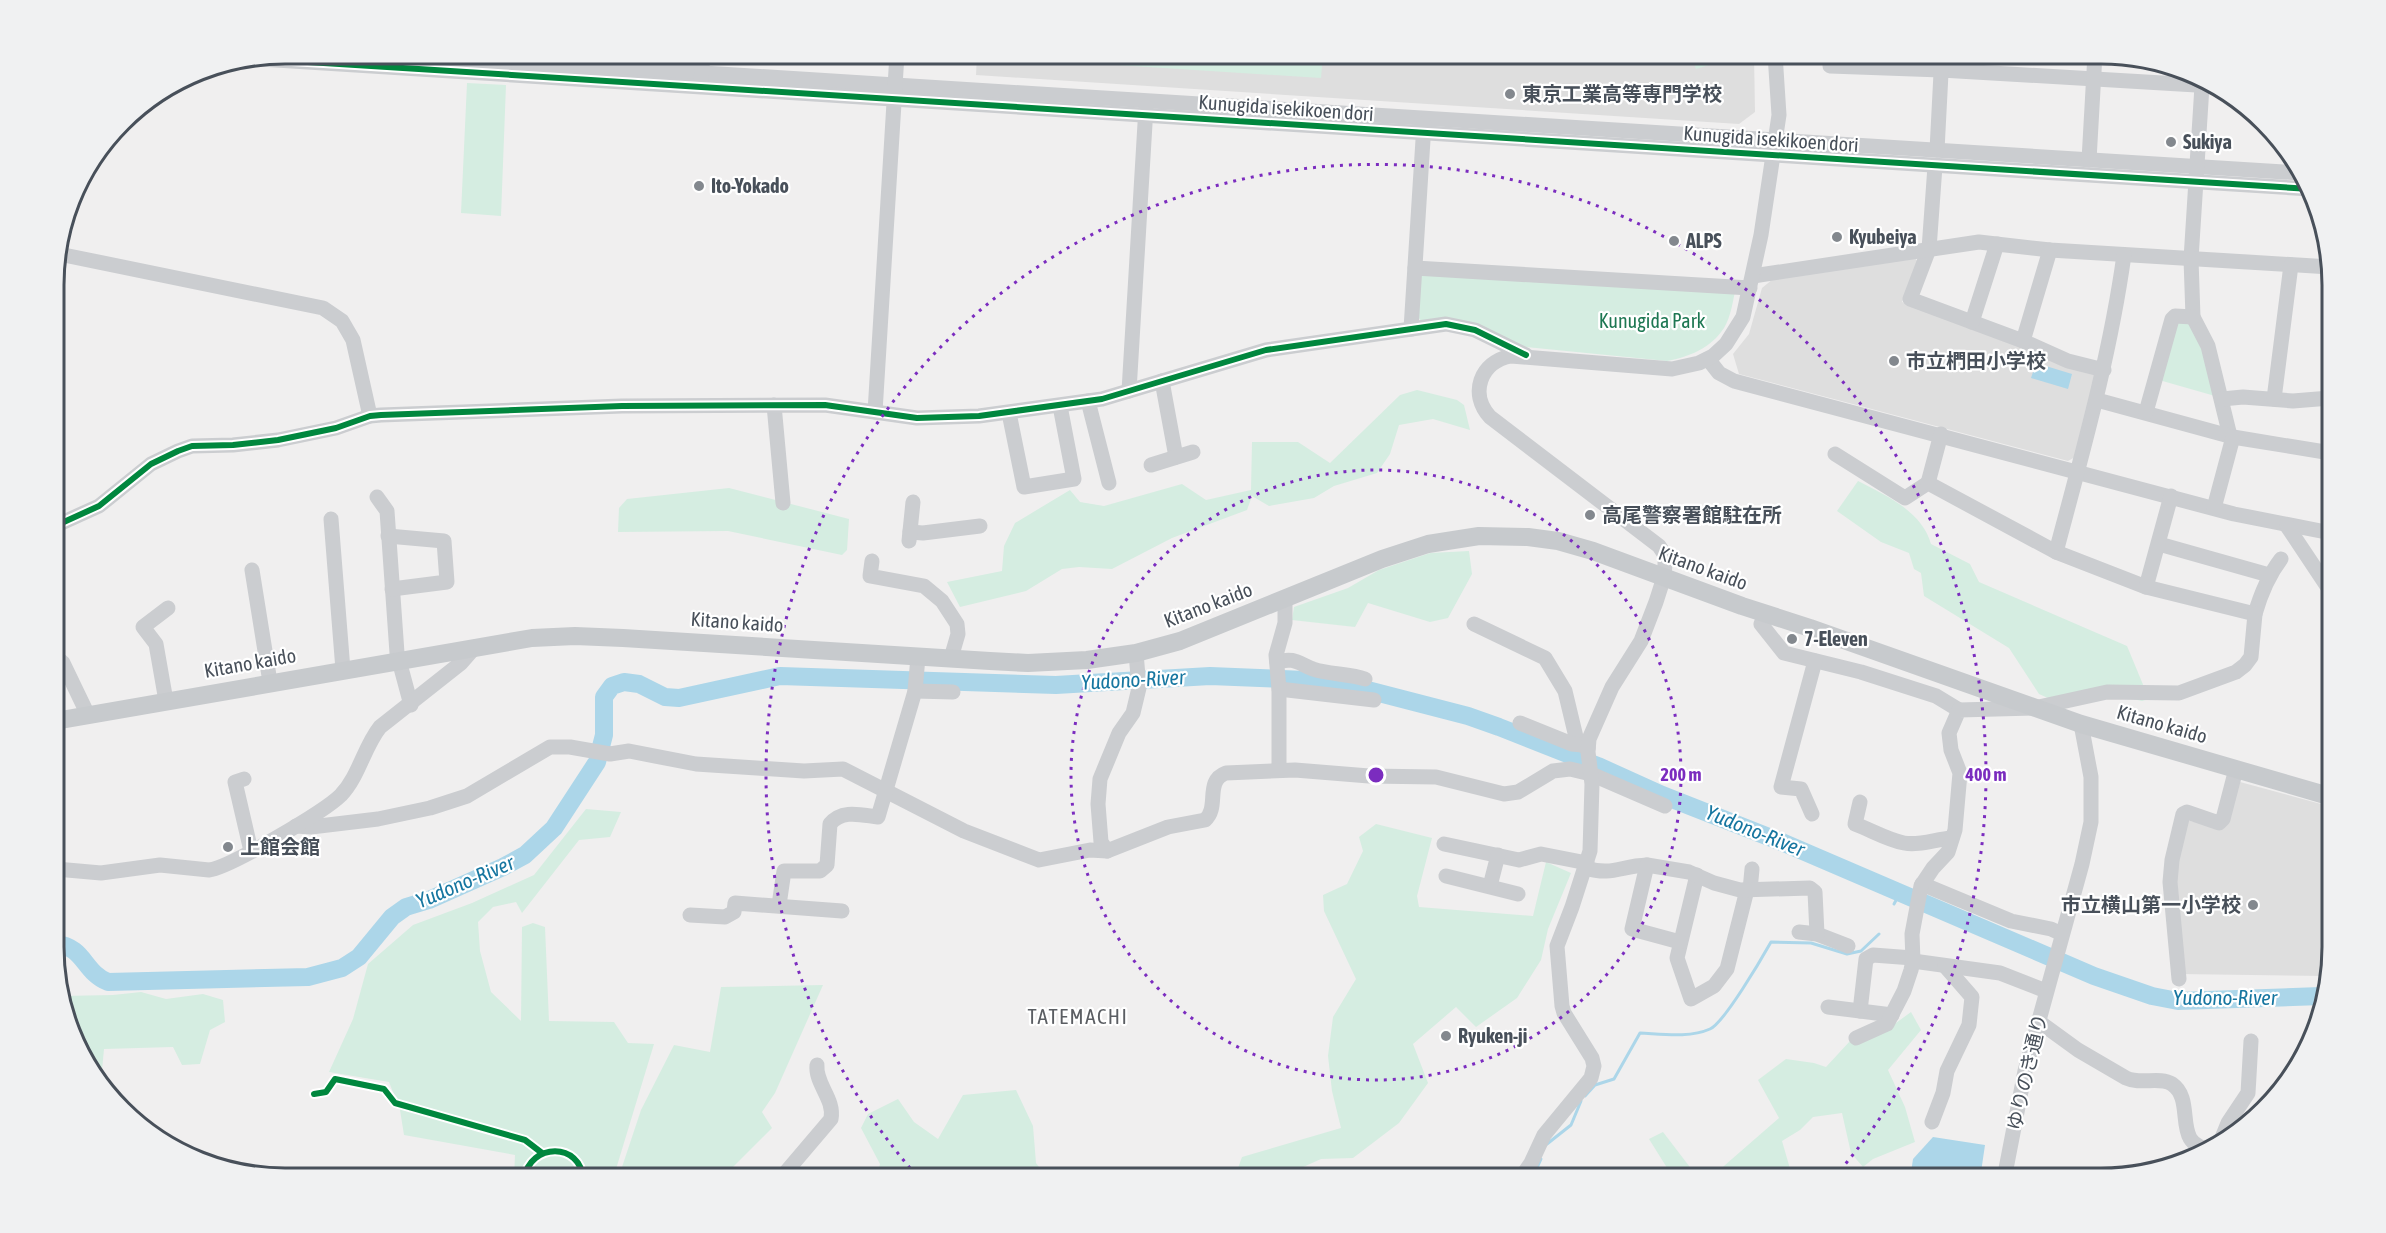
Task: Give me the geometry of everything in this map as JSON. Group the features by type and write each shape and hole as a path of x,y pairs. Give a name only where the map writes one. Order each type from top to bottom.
{"main road":[{"name":"Kitano kaido","path":"64,720 532,638 598,636 917,664 951,658 1028,663 1137,662 1401,552 1428,544 1479,536 1512,536 1558,541 1593,550 1664,578 2034,708 2322,794"}],"street":[{"name":"Kunugida isekikoen dori","path":"479,64 2196,175 2291,173"},
{"path":"701,80 702,64"},
{"path":"875,412 896,64"},
{"path":"1766,64 1773,148"},
{"path":"1528,1168 1541,1139 1590,1078 1594,1069 1590,1053 1564,1013 1557,952 1560,935 1586,866 1592,817 1590,773 1586,748 1612,687 1641,641 1664,578 1665,558 1659,546 1500,426 1484,410 1479,389 1480,379 1486,369 1503,357 1526,356 1672,369 1691,366 1708,359 1726,344 1739,325 1752,282 1779,115 1775,64"},
{"path":"1830,64 1830,66 1941,70 2194,85"},
{"path":"1941,64 1929,249 1910,299 2022,341 2068,361 2104,370"},
{"path":"2089,160 2095,64"},
{"path":"2207,92 2196,175 2190,259 2193,316 2208,346 2232,436 2214,508"},
{"path":"1129,392 1146,108"},
{"path":"1411,329 1424,126"},
{"name":"Kunugida isekikoen dori","path":"1936,158 2089,160 2299,188"},
{"path":"1414,268 1752,282 1979,242 2050,250 2321,267"},
{"path":"1972,322 1997,244"},
{"path":"2022,341 2050,250"},
{"path":"66,255 323,308 342,321 353,340 370,416"},
{"path":"2056,552 2104,370 2116,316 2124,255"},
{"path":"2274,399 2291,265"},
{"path":"2146,412 2172,319 2175,316 2193,316"},
{"path":"64,522 99,506 151,464 192,446 233,446 286,438 336,428 370,416 421,412 558,408 774,405 830,405 917,418 979,416 1089,402 1266,350 1446,324 1465,326 1484,333 1526,356"},
{"path":"1708,359 1719,373 1734,381 2214,508 2287,526 2322,532"},
{"path":"1162,381 1176,457"},
{"path":"2222,399 2243,397 2293,401 2322,399"},
{"path":"2097,400 2232,436 2322,451"},
{"path":"1089,402 1109,483"},
{"path":"774,405 783,503"},
{"path":"1009,413 1024,487 1074,479 1060,406"},
{"path":"1835,454 1905,498 1928,483 1941,435"},
{"path":"1150,465 1193,452"},
{"path":"1928,483 2056,552 2146,587 2255,614"},
{"path":"2146,587 2171,496"},
{"path":"377,497 387,512 398,660 411,705"},
{"path":"913,502 910,537 980,525"},
{"path":"330,519 343,670"},
{"path":"2287,526 2322,578"},
{"path":"388,536 444,541 447,582 392,589"},
{"path":"2159,544 2269,575"},
{"path":"1765,614 1761,624 1784,653 1861,672 1936,696 1959,710 2034,708 2106,692 2179,693 2236,672 2245,665 2251,657 2255,614 2262,591 2269,575 2281,558"},
{"path":"872,561 870,576 924,586 942,601 957,624 951,658"},
{"path":"252,570 270,682"},
{"path":"1279,770 1279,687 1276,655 1285,623 1285,599"},
{"path":"166,701 156,644 143,627 168,608"},
{"path":"1474,624 1545,657 1564,690 1576,737 1586,748"},
{"path":"64,870 101,873 160,865 215,870 251,851 296,826 340,795 356,772 376,733 461,663 475,647"},
{"path":"1277,665 1286,660 1302,662 1312,669 1365,678"},
{"path":"1812,814 1801,789 1781,787 1815,661"},
{"path":"1107,851 1101,842 1098,804 1100,779 1119,733 1132,713 1139,688 1137,662"},
{"path":"779,905 784,871 824,869 830,824 842,814 879,817 915,689 917,664"},
{"path":"64,665 88,715"},
{"path":"1927,669 1936,696"},
{"path":"1279,687 1374,700"},
{"path":"915,689 953,692"},
{"path":"1856,1038 1887,1024 1904,991 1913,959 1912,934 1915,909 1922,885 1933,868 1948,852 1955,830 1961,780 1951,750 1949,733 1959,710"},
{"path":"1520,723 1586,748"},
{"name":"ゆりのき通り","path":"2006,1168 2018,1100 2087,844 2092,812 2091,777 2080,723"},
{"path":"296,826 311,827 378,819 429,808 467,796 550,747 570,747 610,754 629,752 684,763 739,768 804,771 836,768 850,771 964,831 1035,859 1048,860 1090,850 1107,851 1168,827 1206,820 1211,814 1215,781 1221,775 1279,770 1380,777 1436,777 1504,794 1518,792 1553,771 1570,769 1590,773 1665,806"},
{"path":"2179,979 2170,882 2172,860 2183,814 2187,812 2219,822 2223,819 2236,769"},
{"path":"244,779 235,782 251,851"},
{"path":"1860,802 1855,824 1904,843 1952,838"},
{"path":"1444,844 1519,860 1541,854 1606,873 1630,866 1647,865 1697,875 1728,888 1814,890 1816,934"},
{"path":"1490,886 1498,855"},
{"path":"1647,865 1632,929 1680,942"},
{"path":"1697,875 1677,958 1691,999 1714,986 1727,969 1749,890 1752,868"},
{"path":"1446,876 1518,894"},
{"path":"1922,885 2011,921 2051,929 2062,934"},
{"path":"690,915 725,917 734,912 735,903 842,911"},
{"path":"1799,932 1816,934 1848,946"},
{"path":"1860,1011 1866,958 1873,955 2000,973 2046,991"},
{"path":"1932,1122 1943,1093 1947,1071 1969,1025 1972,997 1945,966"},
{"path":"1828,1007 1892,1016"},
{"path":"2038,1021 2078,1050 2134,1082 2164,1080 2174,1085 2183,1097 2189,1136 2200,1145"},
{"path":"2225,1129 2248,1093 2251,1041"},
{"path":"790,1168 828,1125 833,1111 817,1071 818,1065"}],"shaded area":[{"name":"東京工業高等専門学校","path":"977,64 1754,64 1755,112 1739,124 976,75"},
{"name":"市立椚田小学校","path":"1914,257 1918,262 1902,302 2093,373 2096,378 2075,457 2068,461 1739,374 1733,354 1749,334 1762,288 1773,279"},
{"name":"市立横山第一小学校","path":"2240,782 2322,804 2320,976 2178,974 2173,863 2184,820 2220,826"}],"green space":[{"path":"1101,64 1322,64 1321,78"},
{"path":"1694,64 1712,64 1696,69"},
{"path":"467,83 506,85 501,216 461,213"},
{"name":"Kunugida Park","path":"1419,268 1736,287 1732,308 1719,335 1699,350 1667,361 1526,347 1421,321 1416,314"},
{"path":"2189,320 2203,343 2215,396 2159,380 2174,324"},
{"path":"1417,390 1457,400 1464,405 1470,430 1433,419 1399,425 1390,454 1377,473 1334,486 1314,498 1269,506 1252,496 1247,510 1172,538 1112,569 1079,567 1062,569 1026,591 960,607 947,582 1002,571 1004,546 1015,523 1070,490 1080,502 1104,506 1182,484 1206,500 1251,490 1252,442 1298,442 1330,463 1400,395"},
{"path":"1858,481 1891,498 1911,513 1920,522 1931,544 1970,564 1979,582 2127,646 2149,699 2142,701 2105,693 2061,704 2039,694 2009,648 1924,596 1921,573 1914,569 1909,553 1881,542 1837,511"},
{"path":"729,488 849,519 847,550 842,555 728,531 618,532 619,508 627,499"},
{"path":"1469,551 1472,574 1448,618 1430,622 1368,603 1355,627 1292,620 1294,607 1348,588 1379,570 1430,553"},
{"path":"586,809 621,812 610,837 579,840 522,913 516,902 493,907 478,922 480,951 491,992 521,1021 522,927 533,923 545,927 549,1021 614,1022 628,1043 654,1044 616,1168 514,1168 515,1155 404,1135 400,1110 389,1082 329,1072 353,1019 368,964 413,925 472,903 534,875"},
{"path":"1376,824 1432,838 1417,896 1419,907 1533,916 1546,862 1571,873 1548,929 1541,960 1517,998 1476,1027 1456,1007 1413,1044 1428,1083 1399,1123 1353,1158 1321,1159 1301,1168 1238,1168 1242,1157 1341,1128 1332,1091 1328,1056 1333,1017 1356,979 1324,911 1323,895 1347,884 1363,851 1359,837"},
{"path":"823,985 775,1093 762,1112 772,1128 732,1168 622,1168 641,1110 674,1045 710,1052 721,987"},
{"path":"141,992 166,999 203,994 223,1000 225,1022 210,1030 200,1064 182,1065 173,1047 104,1049 102,1070 81,1032 70,996"},
{"path":"1911,1012 1921,1030 1888,1070 1905,1107 1915,1142 1873,1159 1863,1167 1851,1153 1842,1113 1813,1117 1800,1130 1782,1141 1790,1168 1722,1168 1779,1118 1758,1080 1786,1059 1826,1067 1850,1041 1889,1028"},
{"path":"1016,1090 1033,1126 1036,1163 1040,1168 879,1168 880,1164 861,1128 868,1114 898,1099 914,1122 938,1139 963,1095"},
{"path":"1663,1132 1691,1168 1667,1168 1649,1139"}],"water":[{"path":"2036,363 2072,374 2068,389 2031,378"},
{"path":"1933,1137 1985,1145 1982,1168 1912,1168 1913,1159"}],"waterway":[{"name":"Yudono-River","path":"64,946 73,950 93,972 108,982 308,977 342,968 359,957 392,917 406,907 429,900 503,867 525,855 554,828 597,762 604,735 604,697 612,686 624,682 639,684 665,697 679,698 780,676 1056,685 1210,676 1305,680 1352,686 1468,716 1598,766 1662,795 1784,843 2094,976 2152,996 2178,1001 2316,996"},
{"path":"1894,904 1900,893"},
{"path":"1585,1096 1595,1085 1614,1079 1640,1033 1694,1034 1710,1029 1724,1015 1771,942 1811,943 1847,954 1861,951 1879,934"},
{"path":"1547,1144 1571,1125 1581,1101"},
{"path":"1537,1168 1541,1159"}],"cycle path":[{"path":"339,64 2299,188"},
{"path":"64,522 99,506 151,464 192,446 233,445 278,440 336,428 370,416 622,406 825,405 917,418 979,416 1102,399 1266,350 1446,324 1475,330 1526,355"},
{"path":"314,1094 326,1092 335,1079 384,1089 395,1103 525,1140 542,1153"},
{"path":"528,1168 535,1158 555,1151 574,1158 580,1168"}],"place":[{"name":"東京工業高等専門学校","path":"1510,94"},
{"name":"Sukiya","path":"2171,142"},
{"name":"Ito-Yokado","path":"699,186"},
{"name":"Kyubeiya","path":"1837,237"},
{"name":"ALPS","path":"1674,241"},
{"name":"市立椚田小学校","path":"1894,361"},
{"name":"高尾警察署館駐在所","path":"1590,515"},
{"name":"7-Eleven","path":"1792,639"},
{"name":"上館会館","path":"228,847"},
{"name":"市立横山第一小学校","path":"2253,905"},
{"name":"Ryuken-ji","path":"1446,1036"}],"district":[{"name":"TATEMACHI","path":"1078,1017"}]}
